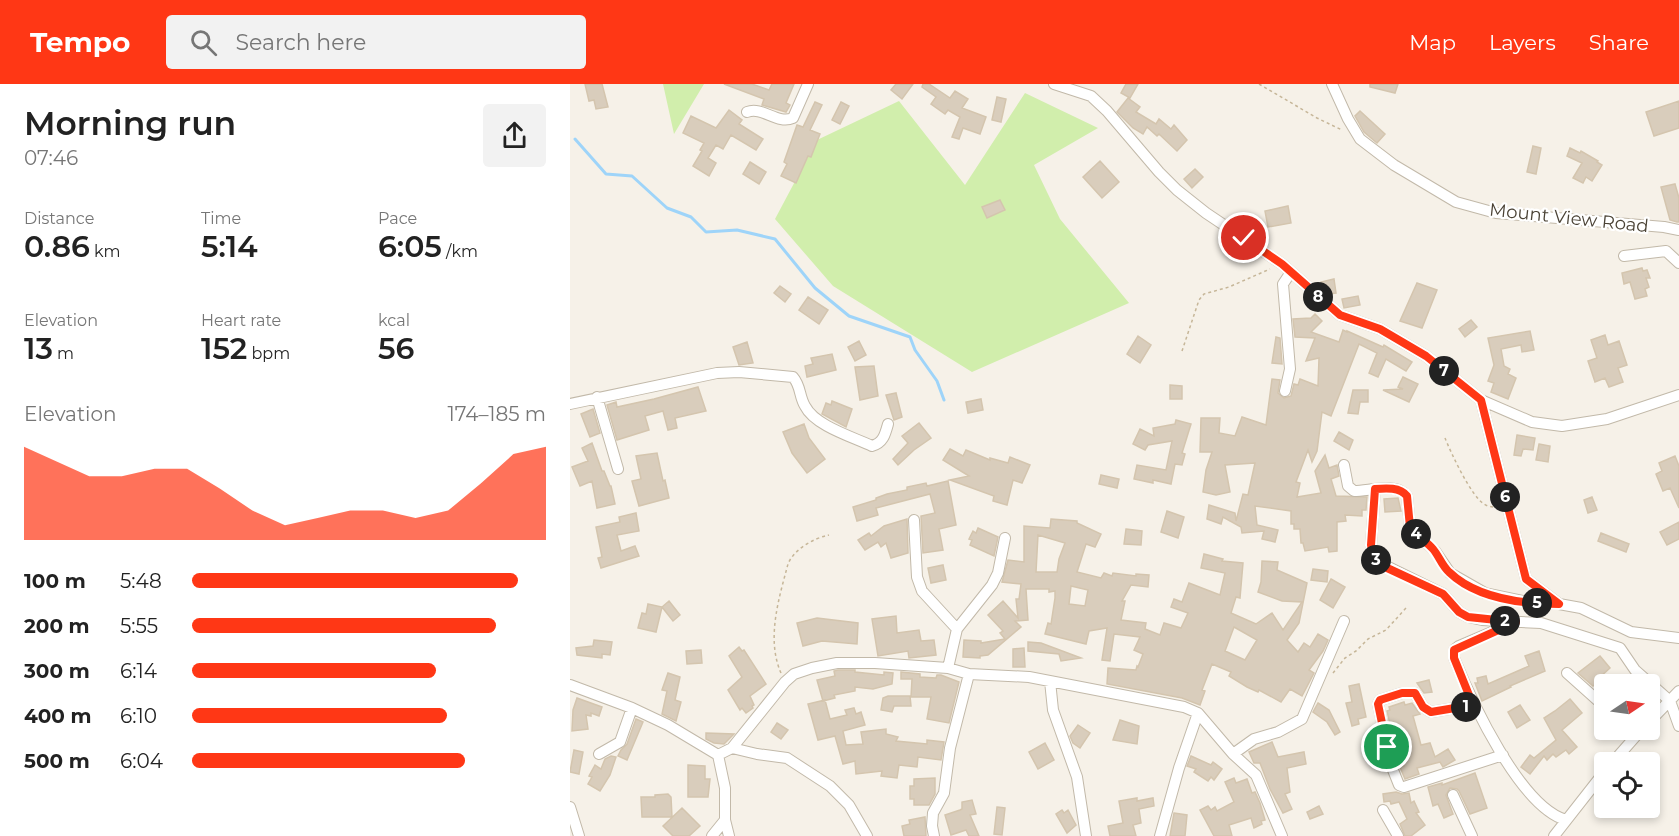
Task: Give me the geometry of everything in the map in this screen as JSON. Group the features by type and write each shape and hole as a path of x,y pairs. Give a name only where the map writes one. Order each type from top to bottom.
{"street":[{"path":"747,112 755,110 783,120 793,118 808,84"},
{"path":"1054,84 1090,96 1107,111 1177,190 1206,213 1282,264 1340,315 1380,329 1426,356 1481,400 1532,422 1562,426 1607,419 1679,395"},
{"name":"Mount View Road","path":"1332,84 1360,139 1394,165 1456,202 1496,213 1679,230"},
{"path":"1624,256 1665,251 1679,263"},
{"path":"1286,391 1290,369 1283,284 1291,272"},
{"path":"570,404 717,373 739,372 793,377 798,383 804,406 816,420 872,447 879,444 888,424"},
{"path":"597,397 618,469"},
{"path":"1481,400 1526,579 1559,604"},
{"path":"1344,465 1351,489 1361,491 1394,489 1406,493 1410,527 1435,550 1445,568 1456,578 1493,596 1581,608 1631,632 1679,638"},
{"path":"1375,489 1371,545 1374,559 1385,567 1443,594 1459,612 1468,617 1551,625 1620,648 1635,670 1670,701 1679,726"},
{"path":"914,520 917,577 922,591 957,629"},
{"path":"948,669 957,629 995,579 1005,538"},
{"path":"1233,754 1254,739 1278,732 1302,719 1344,621"},
{"path":"1516,622 1454,650 1454,658 1473,705 1523,785 1540,804 1554,815 1566,820"},
{"path":"719,754 732,748 794,674 837,663 948,669 969,674 991,673 1050,681 1184,707 1198,713 1233,754 1256,775 1282,836"},
{"path":"1567,673 1594,697"},
{"path":"934,836 933,813 944,793 950,748 969,674"},
{"path":"1050,681 1053,710 1077,777 1086,836"},
{"path":"570,685 632,708 719,754"},
{"path":"1660,711 1679,691"},
{"path":"1473,705 1431,712 1423,707 1415,693 1402,693 1380,700 1378,704 1387,747 1399,785 1404,787 1503,755"},
{"path":"599,754 620,742 632,708"},
{"path":"1160,836 1179,768 1198,713"},
{"path":"1621,752 1630,740"},
{"path":"732,748 787,758 830,786 849,805 867,836"},
{"path":"719,754 725,788 725,820 729,836"},
{"path":"1554,836 1594,785"},
{"path":"1454,795 1472,836"},
{"path":"570,807 579,836"},
{"path":"1383,810 1398,836"},
{"path":"712,836 725,820"}],"path":[{"path":"1259,84 1343,131"},
{"path":"1182,351 1199,300 1204,294 1229,287 1282,264"},
{"path":"1444,438 1453,459 1479,500 1488,506 1508,508"},
{"path":"785,682 776,658 774,627 788,564 790,558 798,551 818,537 829,535"},
{"path":"1331,676 1345,658 1368,639 1386,630 1407,608"}],"green space":[{"path":"663,84 704,84 674,134"},
{"path":"1025,93 1098,128 1034,165 1060,219 1129,303 972,372 833,286 775,219 817,140 899,101 965,185"}],"building":[{"path":"585,84 602,84 608,107 596,109 594,100 589,101"},
{"path":"724,84 752,84 769,90 772,84 794,84 786,103 790,105 786,112 762,105 764,99"},
{"path":"896,84 913,84 902,99 891,90"},
{"path":"923,84 929,84 950,98 955,91 968,99 962,108 986,117 980,134 963,128 959,139 952,137 960,117 948,110 945,114 931,104 936,97 922,87"},
{"path":"1126,84 1138,84 1130,98 1121,93"},
{"path":"1370,84 1398,84 1395,93 1370,87"},
{"path":"997,97 1006,99 1001,122 992,120"},
{"path":"1128,98 1140,107 1136,112 1156,124 1159,119 1171,129 1174,125 1187,140 1177,151 1159,134 1157,136 1147,127 1143,134 1133,128 1117,112"},
{"path":"1679,101 1679,128 1654,136 1646,112"},
{"path":"815,102 822,105 810,130 820,134 811,157 808,156 796,183 781,176 787,164 784,162 797,125 803,127"},
{"path":"841,102 849,106 840,124 832,120"},
{"path":"729,110 742,120 739,124 763,139 756,150 731,135 723,149 716,145 708,158 716,163 709,176 693,166 704,143 683,133 691,116 716,128"},
{"path":"1360,111 1385,134 1377,143 1364,132 1355,116"},
{"path":"1533,146 1541,148 1536,174 1527,172"},
{"path":"1570,148 1580,153 1581,151 1602,165 1592,181 1586,177 1583,183 1573,178 1582,163 1567,156"},
{"path":"1100,161 1119,182 1102,198 1083,177"},
{"path":"750,162 766,172 759,184 743,174"},
{"path":"1195,169 1203,177 1192,188 1184,179"},
{"path":"1675,184 1679,198 1679,222 1670,220 1661,187"},
{"path":"1000,200 1005,210 987,218 982,207"},
{"path":"1288,206 1291,223 1268,227 1265,211"},
{"path":"1642,268 1643,271 1647,270 1650,278 1646,278 1649,287 1645,289 1647,296 1635,299 1630,282 1624,284 1622,273"},
{"path":"1334,279 1336,293 1328,294 1322,289 1321,282"},
{"path":"1417,283 1437,290 1422,328 1400,321"},
{"path":"780,286 791,294 785,302 774,293"},
{"path":"1358,296 1360,305 1344,308 1342,299"},
{"path":"808,297 828,310 819,324 799,310"},
{"path":"1315,314 1322,321 1311,332 1339,342 1343,330 1347,331 1383,347 1384,345 1412,362 1406,371 1386,359 1378,377 1369,373 1377,353 1359,344 1331,416 1322,412 1317,451 1312,462 1308,450 1296,482 1300,483 1297,497 1321,493 1315,471 1325,455 1329,468 1337,465 1339,476 1331,479 1336,496 1367,497 1366,510 1362,510 1362,516 1345,515 1346,521 1337,522 1337,551 1329,552 1328,547 1305,551 1301,543 1300,529 1294,529 1294,524 1291,524 1291,511 1255,506 1257,525 1278,530 1275,542 1262,539 1264,531 1242,533 1241,527 1223,517 1221,524 1207,519 1209,505 1235,513 1236,521 1243,494 1248,495 1255,463 1225,465 1230,492 1216,495 1203,492 1206,470 1212,452 1200,452 1201,418 1220,418 1219,433 1235,436 1242,417 1266,425 1272,379 1280,380 1278,393 1284,398 1291,396 1294,384 1298,385 1300,379 1318,386 1319,358 1306,361 1315,338 1295,337 1293,319 1311,318"},
{"path":"1471,320 1477,327 1465,337 1459,329"},
{"path":"1530,331 1534,350 1522,352 1521,345 1501,349 1504,366 1510,369 1508,374 1516,378 1508,399 1491,392 1494,383 1488,381 1494,365 1488,338"},
{"path":"1605,335 1608,345 1619,341 1627,365 1618,368 1623,382 1609,387 1605,378 1595,382 1588,361 1597,358 1591,340"},
{"path":"1138,336 1151,345 1140,363 1127,354"},
{"path":"1276,337 1280,338 1282,364 1272,363"},
{"path":"859,341 866,355 855,361 848,347"},
{"path":"747,342 753,363 739,365 733,347"},
{"path":"832,354 836,370 807,377 805,366 813,364 811,358"},
{"path":"874,366 878,396 860,400 855,367"},
{"path":"1403,377 1418,384 1409,402 1383,390 1403,389 1398,387"},
{"path":"1170,385 1182,386 1182,399 1170,399"},
{"path":"698,387 706,411 675,418 677,428 668,430 663,411 645,416 649,430 617,440 607,405 616,402 617,407"},
{"path":"1353,390 1368,390 1368,402 1360,402 1358,414 1348,413"},
{"path":"896,393 902,417 894,420 886,395"},
{"path":"981,399 983,410 968,413 966,402"},
{"path":"832,401 852,409 846,427 822,414 826,403 831,405"},
{"path":"593,409 600,433 590,437 581,414"},
{"path":"1176,420 1191,424 1182,453 1185,454 1182,465 1175,464 1171,484 1134,479 1137,465 1166,470 1172,441 1148,445 1145,450 1133,444 1140,429 1154,436 1153,428 1175,424"},
{"path":"919,423 931,438 898,465 893,459 908,443 902,436"},
{"path":"804,424 809,438 825,459 807,473 792,453 783,432"},
{"path":"1339,432 1353,440 1349,450 1334,441"},
{"path":"1517,435 1535,438 1533,450 1523,449 1521,456 1514,455"},
{"path":"592,443 602,471 611,486 615,504 597,508 592,481 580,486 572,467 588,461 582,448"},
{"path":"1539,444 1550,446 1548,462 1536,460"},
{"path":"950,449 963,456 966,450 990,460 990,458 1008,463 1010,457 1030,465 1022,483 1013,480 1007,505 993,501 994,496 950,480 969,476 943,460"},
{"path":"657,453 669,498 639,506 632,481 641,479 636,456"},
{"path":"1675,456 1679,466 1679,508 1670,488 1663,491 1656,474 1662,471 1659,463"},
{"path":"1101,475 1119,479 1117,488 1099,484"},
{"path":"948,481 956,525 939,529 943,550 923,553 921,516 935,513 930,494 876,508 878,515 857,521 853,507 887,494 907,490 907,487 926,483 927,486"},
{"path":"1592,497 1597,510 1588,513 1584,500"},
{"path":"1398,498 1401,511 1385,512 1384,499"},
{"path":"1167,511 1184,517 1178,538 1161,532"},
{"path":"636,513 639,531 617,535 621,551 635,546 639,556 601,568 598,558 602,557 596,527 620,522 619,517"},
{"path":"907,519 908,553 891,558 886,543 881,547 878,542 865,550 858,540 869,533 871,536 884,526"},
{"path":"1051,519 1077,521 1101,534 1095,547 1086,544 1077,572 1101,578 1104,573 1112,576 1113,573 1149,575 1148,587 1131,585 1122,601 1125,601 1121,620 1146,623 1145,629 1160,635 1164,623 1181,628 1188,613 1171,607 1174,599 1182,602 1189,583 1220,595 1225,573 1201,568 1204,554 1223,559 1222,561 1243,563 1240,598 1236,597 1231,613 1256,624 1272,613 1283,630 1302,602 1282,601 1258,592 1262,561 1278,562 1277,570 1307,583 1299,623 1287,640 1298,652 1304,643 1310,647 1318,634 1328,640 1309,670 1314,673 1302,696 1290,689 1281,702 1259,690 1258,692 1247,687 1229,676 1231,672 1212,664 1202,690 1205,691 1200,705 1182,698 1107,684 1108,668 1136,670 1143,654 1134,650 1140,637 1114,634 1110,661 1102,660 1107,628 1089,631 1086,644 1045,634 1048,623 1051,624 1055,598 1055,591 1049,592 1049,589 1026,589 1028,620 1015,621 1021,627 988,655 980,656 980,658 963,657 964,640 981,641 981,643 1005,639 1000,633 1003,631 988,615 1003,601 1018,618 1016,599 1019,599 1021,584 1002,582 1008,560 1024,562 1024,526 1050,528","holes":["1038,535 1065,543 1057,572 1036,572","1071,586 1088,590 1085,606 1069,604","1234,627 1257,640 1245,660 1225,651"]},
{"path":"1679,522 1679,539 1667,545 1660,532"},
{"path":"978,528 998,537 994,556 970,545 972,540 969,539 973,531 976,533"},
{"path":"1126,529 1142,531 1141,545 1124,544"},
{"path":"1601,533 1629,544 1626,552 1598,541"},
{"path":"943,565 946,580 931,583 928,568"},
{"path":"1313,569 1328,571 1327,582 1311,580"},
{"path":"1331,579 1345,587 1333,608 1320,600"},
{"path":"669,601 680,615 673,621 662,607"},
{"path":"648,604 662,607 656,632 638,628 642,613 646,614"},
{"path":"896,616 897,633 919,630 921,641 934,640 936,655 909,658 908,651 878,656 872,619"},
{"path":"817,618 858,623 857,644 822,641 803,646 797,623"},
{"path":"594,640 612,642 610,655 602,654 602,658 577,655 576,648 593,646"},
{"path":"1028,642 1041,643 1081,658 1061,661 1059,654 1028,651"},
{"path":"739,647 742,651 744,650 766,684 750,696 754,705 746,713 742,708 740,710 728,690 742,677 729,656"},
{"path":"1024,648 1025,667 1013,667 1013,649"},
{"path":"701,650 702,663 687,664 686,651"},
{"path":"1539,651 1545,671 1482,701 1475,683 1478,683 1477,678 1486,676 1488,684 1529,666 1525,656"},
{"path":"1600,656 1610,668 1603,674 1594,674 1593,686 1578,673"},
{"path":"855,670 855,672 884,675 884,672 893,673 892,684 873,689 855,687 855,691 834,695 835,698 823,701 817,680 835,676 834,671"},
{"path":"901,672 920,674 920,677 936,678 937,675 941,675 959,682 949,723 927,719 931,697 911,697 912,679 901,679"},
{"path":"668,673 680,677 675,700 681,702 676,721 662,714 667,691 662,690"},
{"path":"1429,680 1432,692 1424,693 1417,683"},
{"path":"1359,684 1366,717 1358,719 1359,724 1352,726 1346,703 1352,702 1349,686"},
{"path":"910,696 911,706 894,706 892,712 881,710 883,698"},
{"path":"577,698 602,707 599,716 591,713 591,716 586,715 588,729 572,731 573,710"},
{"path":"1570,699 1582,713 1562,730 1577,747 1569,754 1566,750 1556,757 1553,754 1547,760 1544,756 1530,774 1521,767 1530,755 1534,758 1556,740 1544,718"},
{"path":"825,700 830,719 847,715 845,710 854,708 856,714 861,712 865,725 843,731 846,745 863,744 861,732 886,729 886,734 898,737 896,741 927,744 927,740 944,742 941,760 918,757 917,767 899,765 897,778 881,776 882,771 856,774 855,761 843,764 835,736 818,740 808,704"},
{"path":"1404,702 1405,705 1412,703 1420,714 1413,716 1421,745 1430,743 1435,757 1448,749 1455,760 1443,767 1440,762 1417,768 1419,774 1405,779 1400,767 1404,766 1396,741 1394,742 1387,711 1390,710 1389,707"},
{"path":"1318,703 1329,710 1340,732 1335,735 1327,722 1313,712"},
{"path":"1520,705 1530,720 1517,728 1508,712"},
{"path":"636,719 643,722 627,760 618,756 627,744"},
{"path":"1120,720 1139,726 1137,744 1113,740"},
{"path":"777,723 788,730 781,739 771,732"},
{"path":"1078,725 1090,733 1080,748 1073,743 1070,736"},
{"path":"706,733 734,734 724,744 706,739"},
{"path":"1272,742 1278,757 1304,752 1306,764 1287,768 1290,792 1285,794 1292,809 1283,813 1260,763 1254,763 1249,752"},
{"path":"1045,743 1054,760 1038,769 1029,752"},
{"path":"574,750 583,752 579,774 570,772"},
{"path":"611,756 616,757 610,775 600,791 588,784 592,777 589,776 595,765 601,769 605,759"},
{"path":"1191,756 1211,765 1213,762 1222,769 1214,780 1211,777 1208,781 1194,772 1196,769 1187,766"},
{"path":"688,765 705,766 705,779 710,779 708,797 688,797"},
{"path":"1475,773 1487,808 1470,814 1459,791 1450,788 1446,795 1453,814 1444,818 1438,804 1433,806 1428,787 1442,783 1442,785"},
{"path":"935,778 935,794 929,805 914,805 914,799 910,799 910,786 914,786 914,779"},
{"path":"1234,778 1236,783 1247,779 1252,793 1255,792 1260,803 1265,820 1254,828 1251,818 1229,825 1232,836 1214,836 1200,810 1208,806 1211,810 1215,807 1217,811 1234,802 1225,782"},
{"path":"1409,793 1411,803 1414,801 1419,812 1416,813 1425,825 1411,836 1405,836 1400,824 1407,819 1399,802 1391,804 1390,801 1384,802 1383,794"},
{"path":"668,794 671,797 672,817 642,817 641,797"},
{"path":"1137,798 1137,801 1153,798 1154,806 1139,809 1141,823 1133,825 1136,836 1110,836 1108,826 1123,823 1119,801"},
{"path":"972,800 976,814 970,815 979,836 969,836 966,830 951,835 945,815 962,809 962,802"},
{"path":"1319,806 1323,814 1310,819 1307,812"},
{"path":"997,807 1005,808 1002,835 994,834"},
{"path":"682,808 700,826 689,836 673,836 663,826"},
{"path":"1062,810 1064,813 1068,810 1076,825 1067,833 1056,814"},
{"path":"1174,813 1187,815 1185,836 1170,836"},
{"path":"925,817 926,836 904,836 902,826 910,824 909,820"}],"waterway":[{"path":"575,139 606,174 632,176 667,208 691,217 706,232 737,230 775,239 815,288 849,316 910,337 915,350 937,381 944,400"}],"route":[{"path":"1244,238 1282,264 1340,315 1380,329 1426,356 1481,400 1526,579 1559,604 1533,603 1493,596 1456,578 1445,568 1435,550 1410,527 1406,493 1394,489 1375,489 1371,545 1374,559 1385,567 1443,594 1459,612 1468,617 1516,622 1454,650 1454,658 1473,705 1456,709 1426,711 1418,696 1412,692 1380,700 1378,704 1387,747"}]}
